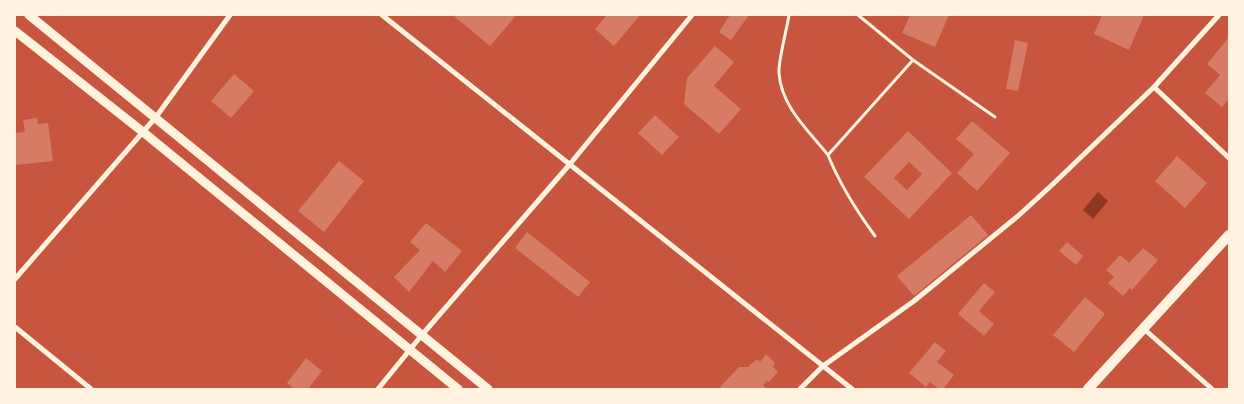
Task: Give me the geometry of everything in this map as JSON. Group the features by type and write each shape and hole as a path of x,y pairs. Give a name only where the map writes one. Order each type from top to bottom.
{"highway":[{"path":"1088,389 1229,235"}],"main road":[{"path":"29,15 488,389"},
{"path":"15,30 458,389"}],"street":[{"path":"15,279 156,117 230,15"},
{"path":"382,15 852,389"},
{"path":"378,389 421,336 570,164 692,15"},
{"path":"800,389 823,366 914,301 1018,216 1154,87 1219,15"},
{"path":"1154,87 1229,158"},
{"path":"15,327 91,389"},
{"path":"1144,329 1212,389"}],"lane":[{"path":"789,15 778,71 788,105 828,155 836,176 848,198 874,236"},
{"path":"858,15 912,60 995,117"},
{"path":"828,155 912,60"}],"shaded area":[{"path":"1098,192 1108,201 1093,219 1083,210"}],"building":[{"path":"455,15 512,15 515,17 490,46"},
{"path":"607,15 640,15 614,46 595,29"},
{"path":"730,15 749,15 731,40 719,32"},
{"path":"910,15 949,15 935,47 902,33"},
{"path":"1102,15 1144,15 1129,50 1094,34"},
{"path":"1229,37 1229,99 1222,107 1205,93 1220,75 1207,64"},
{"path":"1015,40 1028,43 1018,91 1006,89"},
{"path":"715,46 734,62 714,86 741,109 719,134 684,104 687,78"},
{"path":"234,74 254,91 231,118 211,101"},
{"path":"655,115 679,137 662,155 638,133"},
{"path":"37,118 38,124 48,123 53,161 16,165 15,133 25,132 23,120"},
{"path":"972,121 1010,153 977,191 957,173 974,154 956,139"},
{"path":"908,131 952,173 909,219 864,177","holes":["909,162 922,174 907,190 894,178"]},
{"path":"1177,156 1207,183 1185,208 1155,181"},
{"path":"339,161 364,181 324,232 298,211"},
{"path":"971,215 988,235 914,296 897,276"},
{"path":"426,223 462,251 445,272 433,261 409,292 394,277 420,250 410,242"},
{"path":"527,232 590,282 578,297 515,248"},
{"path":"1067,242 1083,256 1076,265 1059,251"},
{"path":"1143,248 1158,260 1132,290 1130,288 1123,296 1108,283 1114,277 1106,270 1120,255 1129,263"},
{"path":"984,283 995,292 979,311 994,324 984,336 958,314"},
{"path":"1085,297 1105,314 1074,352 1053,335"},
{"path":"935,342 946,351 937,362 954,375 943,389 939,389 930,382 926,387 909,373"},
{"path":"766,354 775,363 773,367 778,372 769,382 767,381 763,385 767,389 722,389 720,387 739,367 748,367 757,359 760,362"},
{"path":"306,358 322,371 308,389 294,389 287,383"}]}
